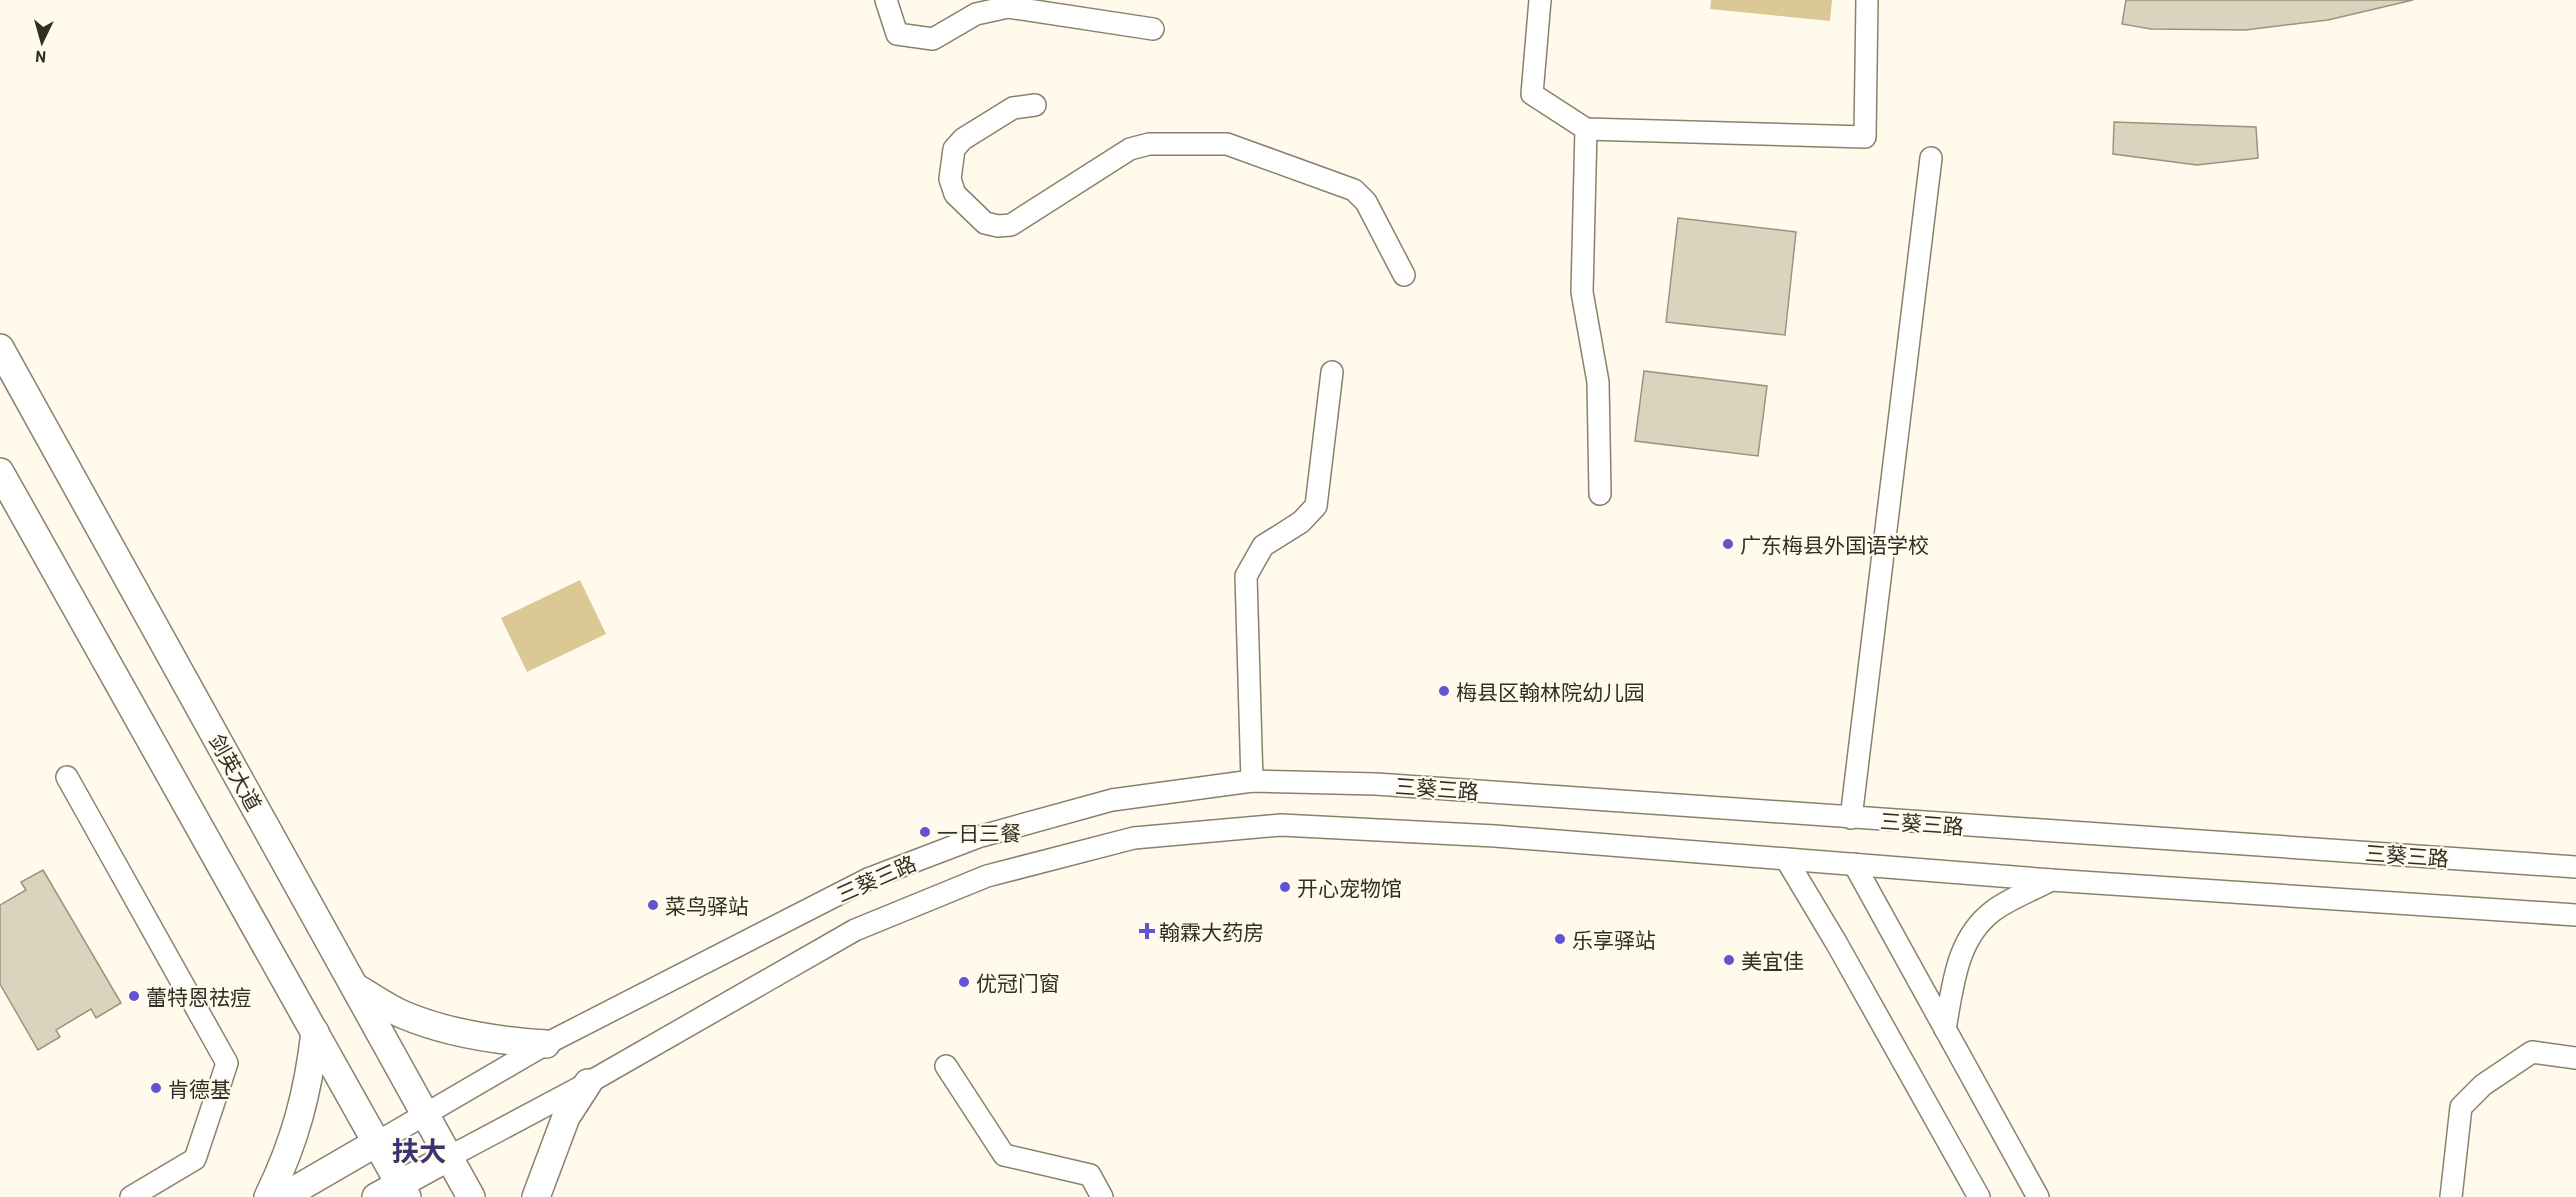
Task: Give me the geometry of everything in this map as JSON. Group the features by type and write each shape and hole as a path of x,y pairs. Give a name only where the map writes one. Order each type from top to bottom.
{"main road":[{"name":"剑英大道","path":"0,348 471,1197"},
{"path":"0,472 403,1190"},
{"path":"356,987 404,1015 450,1029 503,1042 546,1044"},
{"path":"268,1197 285,1163 298,1123 309,1082 315,1032"},
{"path":"536,1197 566,1117 588,1083"},
{"path":"283,1197 376,1143"},
{"path":"376,1197 403,1190 449,1157"}],"street":[{"path":"886,0 897,34 933,39 976,14 1008,7 1153,29"},
{"path":"1540,0 1532,94 1586,129 1865,137 1868,0"},
{"path":"1035,105 1013,108 963,139 954,149 950,179 955,194 985,223 998,226 1011,225 1130,149 1149,144 1227,144 1354,190 1366,202 1404,275"},
{"path":"1586,129 1582,292 1598,382 1600,494"},
{"path":"1851,818 1931,158"},
{"path":"1252,781 1246,576 1263,546 1301,522 1316,506 1332,372"},
{"path":"67,777 227,1063 195,1159 131,1197"},
{"name":"三葵三路","path":"376,1143 546,1044 868,879 978,837 1112,800 1252,781 1376,784 2576,867"},
{"name":"三葵三路","path":"449,1157 588,1083 855,930 987,876 1134,838 1281,825 1495,836 2051,880 2576,915"},
{"path":"1786,859 1979,1197"},
{"path":"1854,864 2038,1197"},
{"path":"1945,1029 1952,988 1967,938 1994,911 2051,880"},
{"path":"2451,1197 2462,1107 2483,1085 2532,1052 2576,1058"},
{"path":"946,1066 1004,1155 1090,1175 1102,1197"}],"shaded area":[{"path":"1711,0 1832,0 1830,21 1710,9"},
{"path":"580,580 606,634 527,672 501,618"}],"building":[{"path":"2126,0 2413,0 2328,20 2245,30 2151,29 2122,24"},
{"path":"2114,122 2256,127 2258,158 2197,165 2113,154"},
{"path":"1678,218 1796,232 1785,335 1666,322"},
{"path":"1644,371 1767,386 1758,456 1635,441"},
{"path":"43,870 121,1003 96,1018 91,1009 56,1030 60,1037 38,1050 0,984 0,905 26,890 21,882"}],"place":[{"name":"广东梅县外国语学校","path":"1728,544"},
{"name":"梅县区翰林院幼儿园","path":"1444,691"},
{"name":"一日三餐","path":"925,832"},
{"name":"开心宠物馆","path":"1285,887"},
{"name":"菜鸟驿站","path":"653,905"},
{"name":"翰霖大药房","path":"1147,931"},
{"name":"乐享驿站","path":"1560,939"},
{"name":"美宜佳","path":"1729,960"},
{"name":"优冠门窗","path":"964,982"},
{"name":"蕾特恩祛痘","path":"134,996"},
{"name":"肯德基","path":"156,1088"}],"district":[{"name":"扶大","path":"419,1150"}]}
